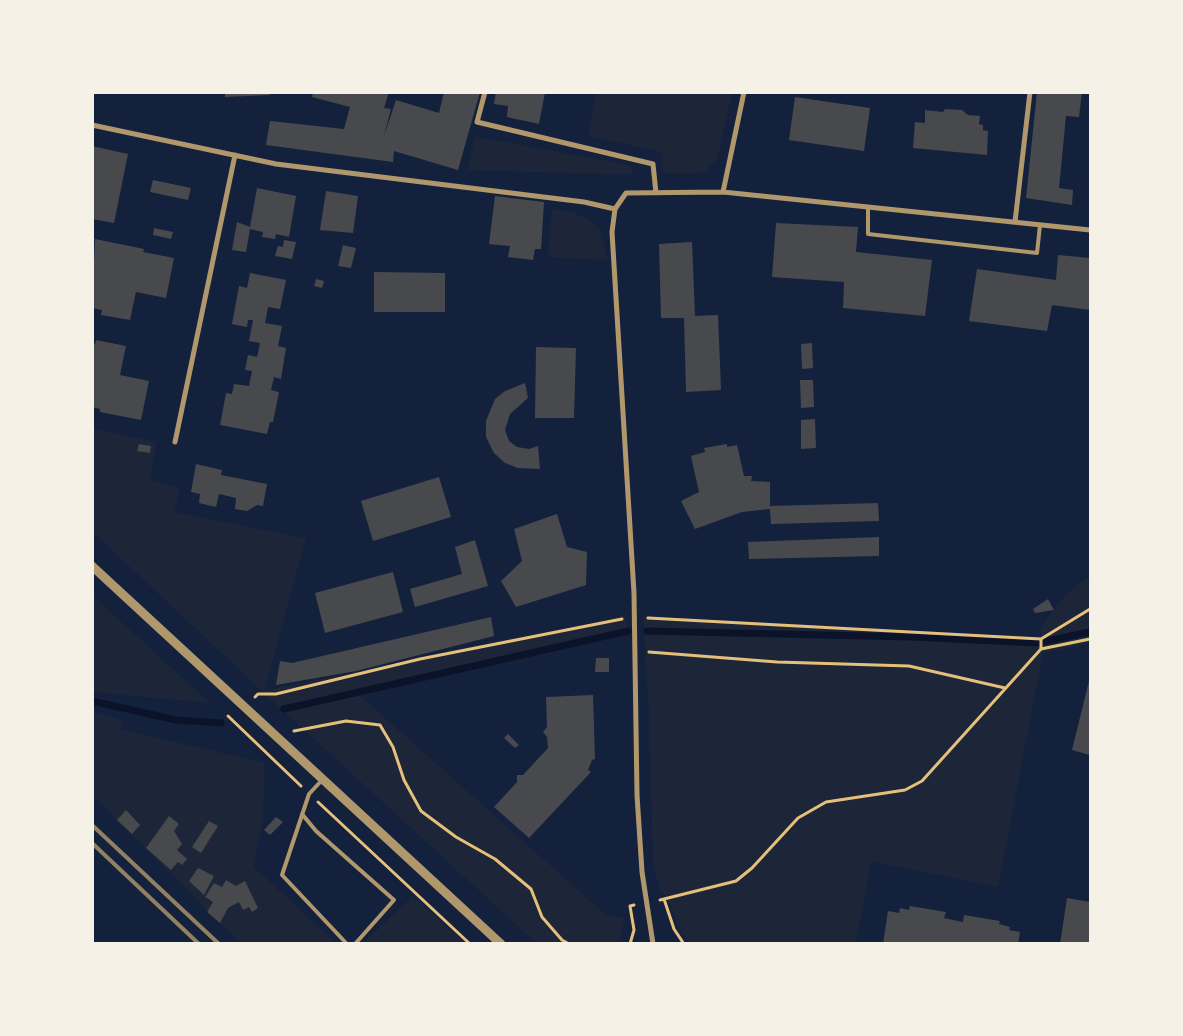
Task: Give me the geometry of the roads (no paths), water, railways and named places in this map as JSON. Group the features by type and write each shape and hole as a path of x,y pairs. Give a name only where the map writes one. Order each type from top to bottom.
{"street":[{"path":"485,92 477,122 653,164 656,193"},
{"path":"723,192 744,92"},
{"path":"1015,222 1030,92"},
{"path":"92,125 276,164 584,202 615,210"},
{"path":"175,442 235,155"},
{"path":"653,944 642,872 637,795 634,618 612,232 615,210 626,193 723,192 1090,230"},
{"path":"92,566 246,705 274,734 501,944"}],"lane":[{"path":"868,207 868,234 1037,253 1040,225"},
{"path":"323,779 309,794 282,875 347,944"},
{"path":"302,814 316,831 394,900 355,944"}],"waterway":[{"path":"284,709 628,631"},
{"path":"647,631 912,637 1037,643 1090,632"},
{"path":"92,701 176,720 221,723"}],"railway":[{"path":"92,825 219,944"},
{"path":"92,843 199,944"}]}
